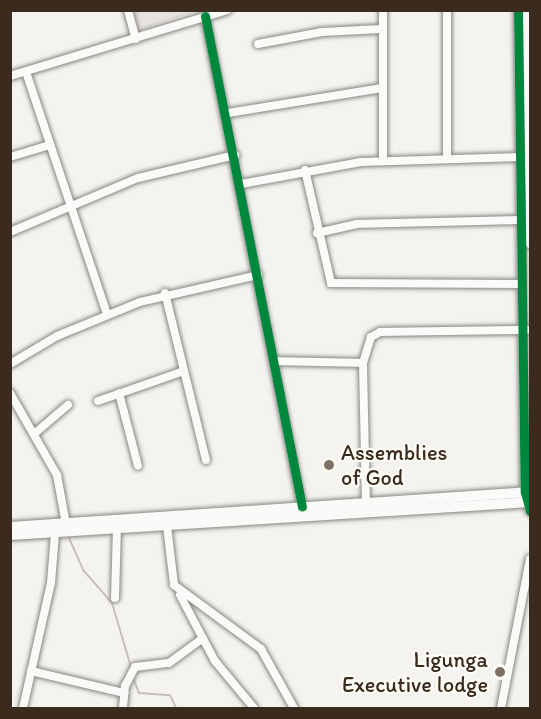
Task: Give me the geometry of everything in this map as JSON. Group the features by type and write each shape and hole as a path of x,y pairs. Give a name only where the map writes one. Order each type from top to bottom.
{"main road":[{"path":"10,535 167,526 366,508 529,500"},
{"path":"10,527 302,507 366,508"}],"street":[{"path":"128,10 136,39"},
{"path":"10,76 228,10"},
{"path":"383,10 383,161"},
{"path":"447,10 447,159"},
{"path":"518,10 526,76 520,157 531,244"},
{"path":"526,10 527,220 522,284 527,330 529,500"},
{"path":"206,16 228,113 302,507"},
{"path":"258,44 322,32 382,29"},
{"path":"26,72 107,314"},
{"path":"228,113 382,88"},
{"path":"10,157 50,144"},
{"path":"10,232 156,172 235,155"},
{"path":"241,184 305,170 383,161 520,157"},
{"path":"305,170 326,275 339,287 522,284"},
{"path":"317,233 357,224 527,220"},
{"path":"10,364 107,314 165,293 258,275"},
{"path":"165,293 206,460"},
{"path":"366,508 363,363 368,341 380,332 527,330"},
{"path":"275,361 363,363"},
{"path":"98,400 184,371"},
{"path":"10,393 57,475 66,524"},
{"path":"119,393 138,466"},
{"path":"34,434 68,405"},
{"path":"167,526 171,580 215,661 254,708"},
{"path":"115,598 117,528"},
{"path":"23,708 51,583 55,532"},
{"path":"501,708 531,559"},
{"path":"178,590 261,649 294,708"},
{"path":"123,708 124,693 135,667 169,663 203,638"},
{"path":"31,671 124,693"}],"shaded area":[{"path":"132,10 198,11 139,30"}],"waterway":[{"path":"69,538 84,571 112,603 131,667"},
{"path":"133,678 139,693 170,695 176,708"}],"cycle path":[{"path":"518,10 525,492 530,511"},
{"path":"205,16 302,507"}],"place":[{"name":"Assemblies of God","path":"329,465"},
{"name":"Ligunga Executive lodge","path":"500,672"}]}
